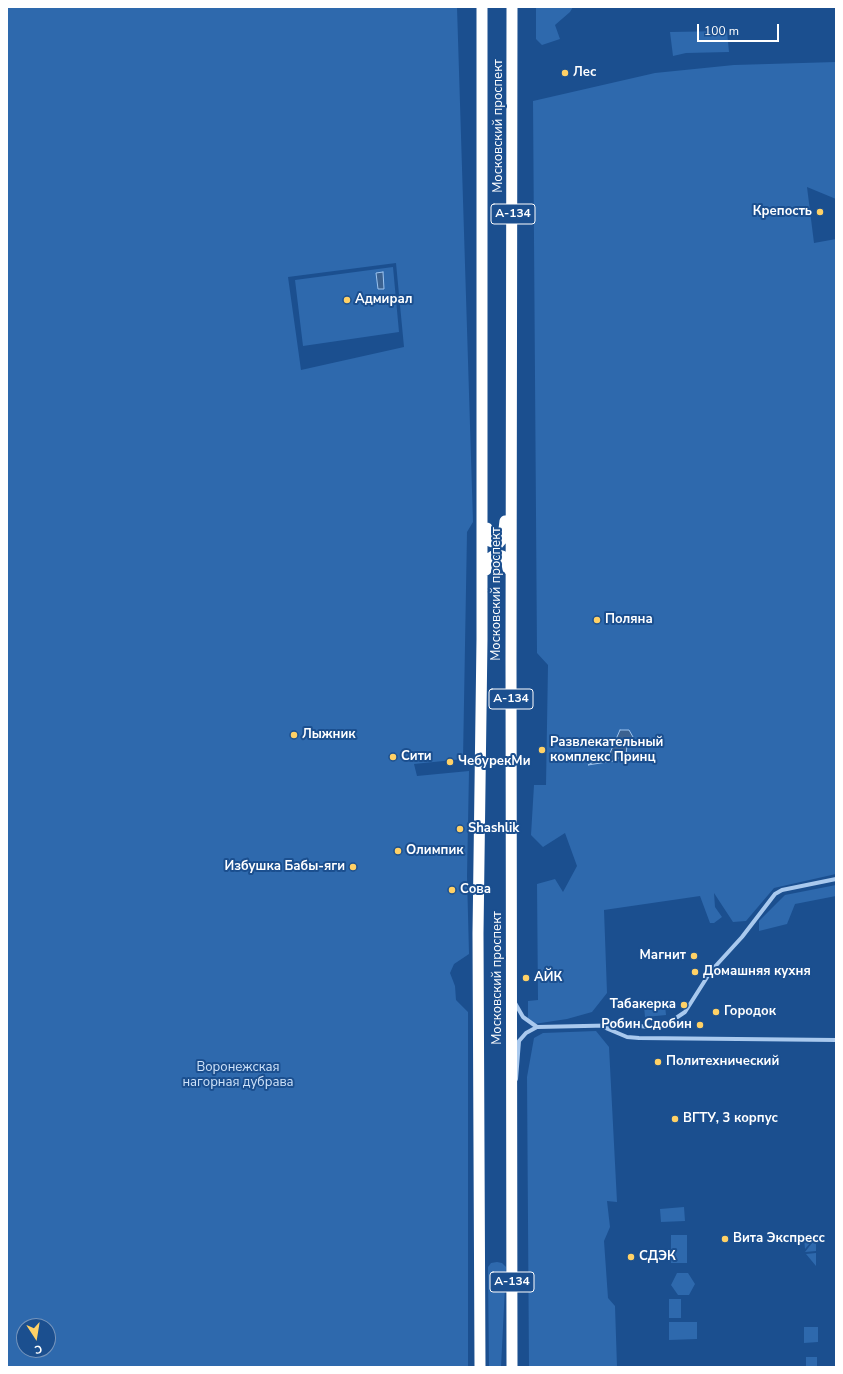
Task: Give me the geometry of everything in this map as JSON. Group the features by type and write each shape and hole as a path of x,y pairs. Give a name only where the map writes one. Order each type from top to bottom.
{"highway":[{"name":"Московский проспект","path":"480,1367 478,933 483,480 482,7"},
{"name":"Московский проспект","path":"512,7 512,1367"},
{"path":"483,480 486,492 487,536 490,541 498,544 501,542 504,533 509,441 512,421"},
{"path":"482,639 486,608 486,563 492,555 498,554 504,557 508,564 508,630 511,658"}],"street":[{"path":"513,1102 517,1074 519,1041 526,1033 536,1027 662,1025 677,1018 692,1004 711,971 742,937 775,894 782,890 836,879"},
{"path":"512,976 515,1004 523,1017 536,1027"},
{"path":"599,1025 627,1037 836,1040"}],"green space":[{"name":"Воронежская нагорная дубрава","path":"7,7 457,7 473,522 467,532 463,759 414,764 417,776 469,771 467,876 469,954 454,964 450,973 455,986 456,1000 468,1012 468,1367 7,1367","holes":["396,263 404,347 301,370 288,277"]},
{"path":"536,7 573,7 570,12 555,25 560,39 542,45 536,39"},
{"path":"727,31 729,52 686,53 673,56 670,32"},
{"path":"836,62 836,199 807,187 814,243 836,239 836,874 774,888 746,921 733,922 714,893 715,907 722,917 714,923 710,923 700,896 604,910 607,993 592,1012 567,1019 534,1024 528,1020 528,1001 538,1000 537,884 555,879 563,892 577,866 565,833 543,847 531,835 534,785 546,785 548,665 537,653 533,101 655,73 734,65"},
{"name":"Адмирал","path":"393,267 399,332 303,346 295,280"},
{"path":"836,885 836,896 795,904 787,924 759,931 759,921 785,895"},
{"path":"665,1005 666,1015 645,1017 644,1006"},
{"path":"596,1031 609,1047 617,1202 607,1201 610,1227 604,1241 608,1298 615,1306 617,1367 529,1367 527,1077 534,1038 543,1033"},
{"path":"684,1207 685,1221 661,1222 660,1209"},
{"path":"671,1235 687,1235 687,1263 671,1263"},
{"path":"804,1237 815,1237 805,1249"},
{"path":"816,1238 816,1251 805,1252"},
{"path":"816,1253 816,1266 806,1254"},
{"path":"491,1263 502,1263 506,1267 501,1367 489,1367 488,1267"},
{"path":"677,1273 688,1273 695,1284 689,1295 678,1295 671,1285"},
{"path":"669,1299 681,1299 681,1318 669,1318"},
{"path":"669,1322 697,1322 697,1339 669,1340"},
{"path":"804,1327 818,1327 818,1342 804,1343"},
{"path":"806,1357 817,1357 817,1367 806,1367"}],"shaded area":[{"name":"Адмирал","path":"383,272 384,289 378,289 376,273"},
{"path":"620,730 629,730 633,737 627,746 626,754 613,761 588,765 610,753"}],"place":[{"name":"Лес","path":"565,73"},
{"name":"Крепость","path":"820,212"},
{"name":"Адмирал","path":"347,300"},
{"name":"Поляна","path":"597,620"},
{"name":"Лыжник","path":"294,735"},
{"name":"Развлекательный комплекс Принц","path":"542,750"},
{"name":"Сити","path":"393,757"},
{"name":"ЧебурекМи","path":"450,762"},
{"name":"Shashlik","path":"460,829"},
{"name":"Олимпик","path":"398,851"},
{"name":"Избушка Бабы-яги","path":"353,867"},
{"name":"Сова","path":"452,890"},
{"name":"Магнит","path":"694,956"},
{"name":"Домашняя кухня","path":"695,972"},
{"name":"АЙК","path":"526,978"},
{"name":"Табакерка","path":"684,1005"},
{"name":"Городок","path":"716,1012"},
{"name":"Робин Сдобин","path":"700,1025"},
{"name":"Политехнический","path":"658,1062"},
{"name":"ВГТУ, 3 корпус","path":"675,1119"},
{"name":"Вита Экспресс","path":"725,1239"},
{"name":"СДЭК","path":"631,1257"}]}
